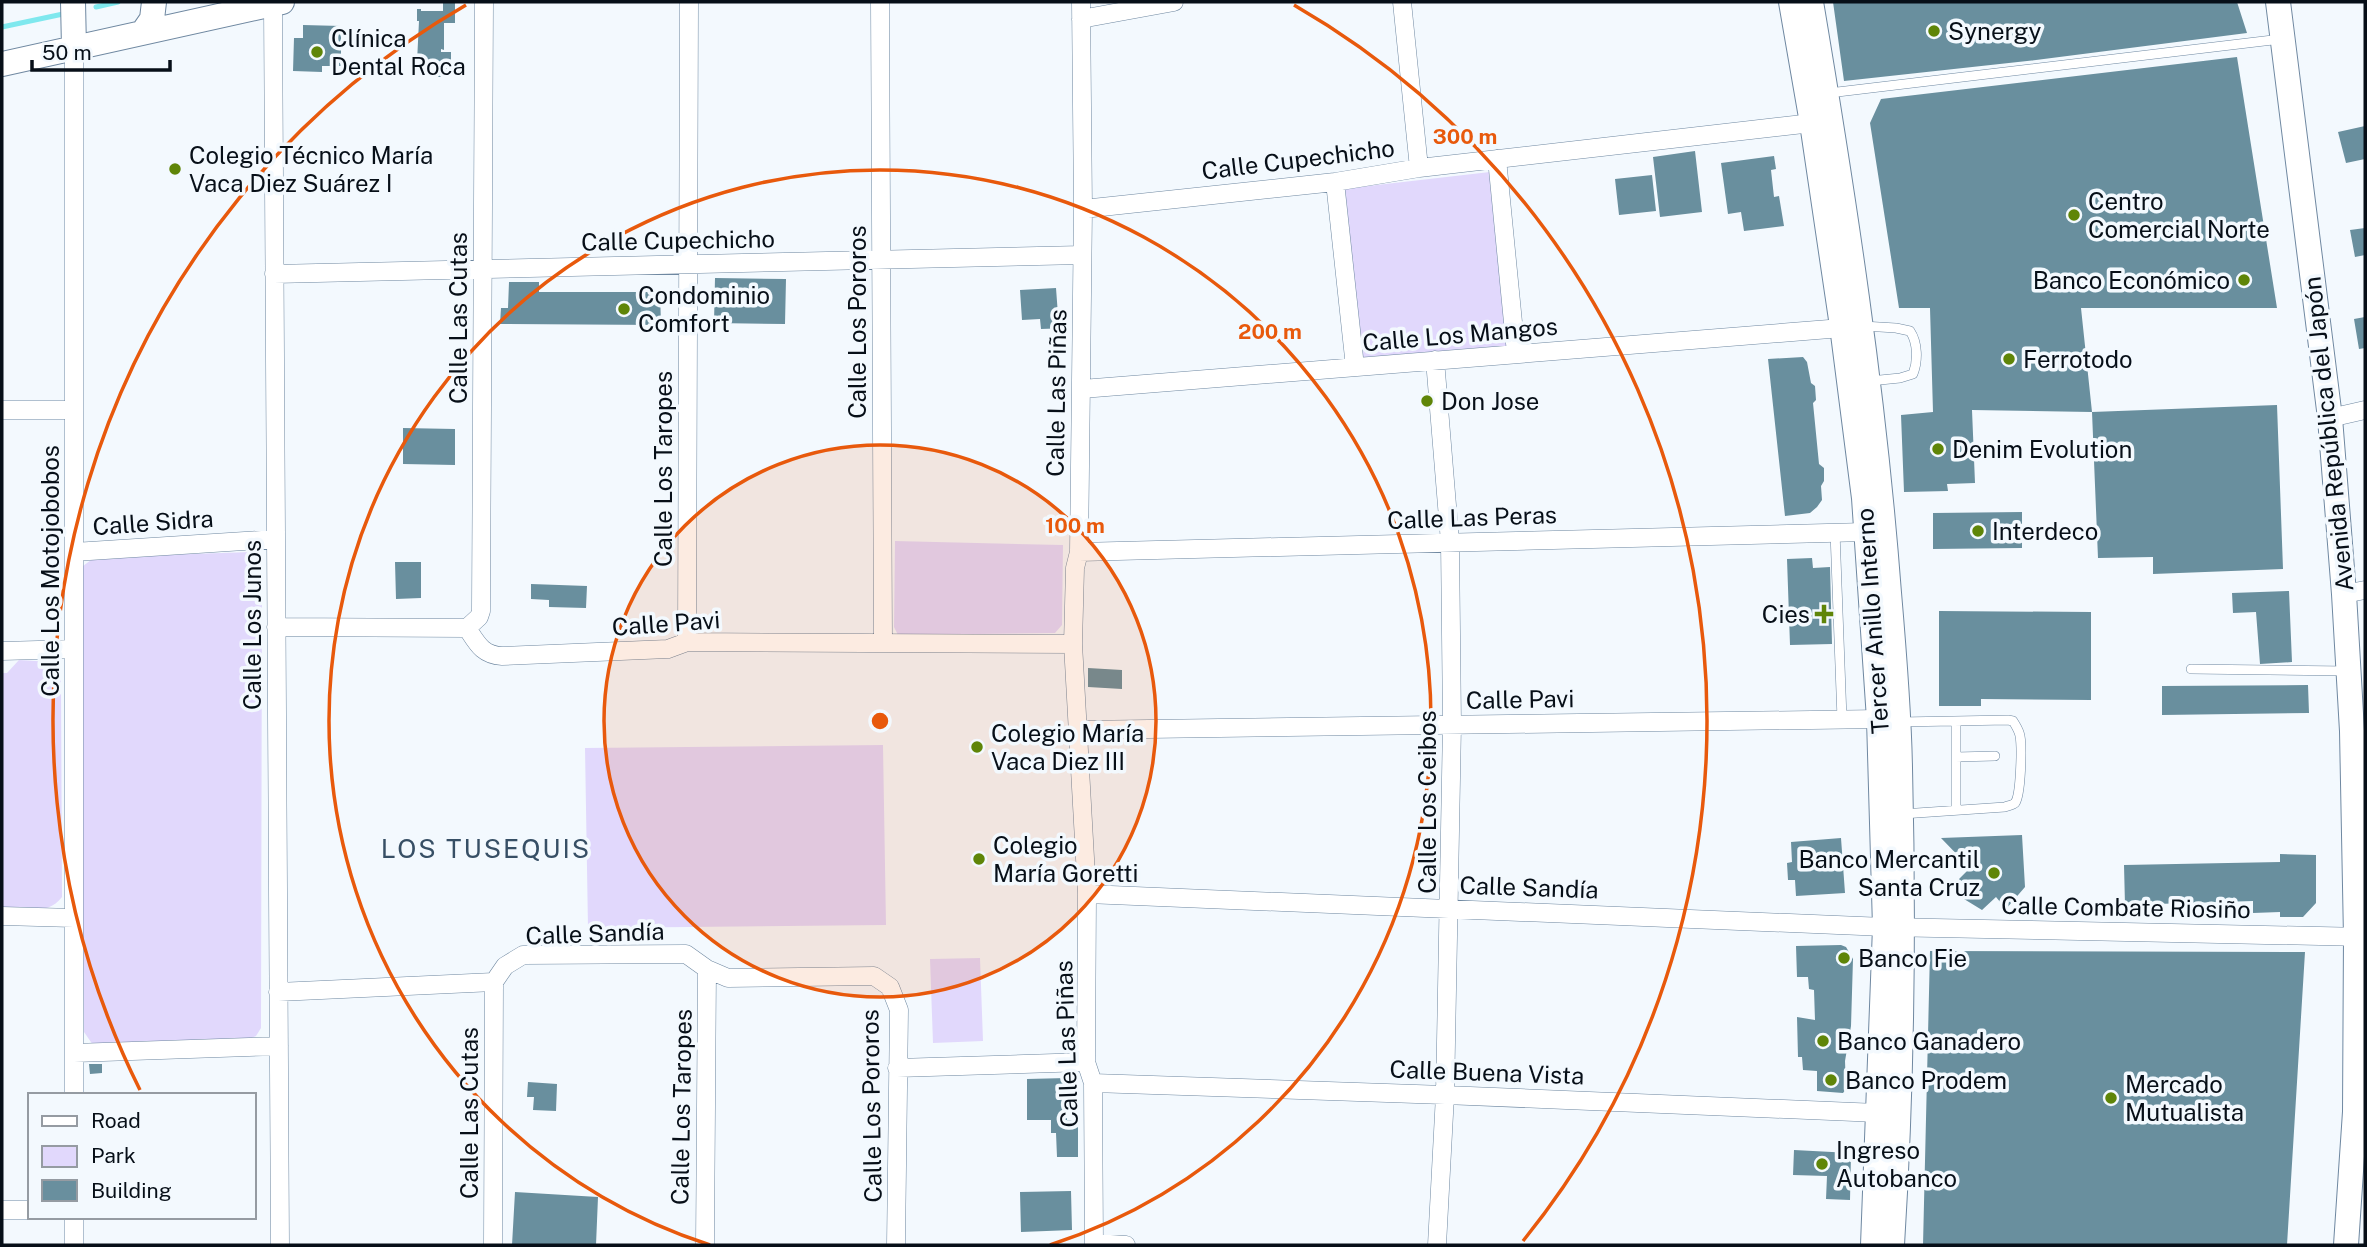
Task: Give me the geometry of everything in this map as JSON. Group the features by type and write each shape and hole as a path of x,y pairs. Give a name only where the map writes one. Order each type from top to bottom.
{"main road":[{"path":"73,2 74,48"},
{"path":"143,32 152,19 153,2"},
{"name":"Tercer Anillo Interno","path":"1791,2 1852,327 1868,381 1884,527 1900,1124 1892,1245"},
{"name":"Tercer Anillo Interno","path":"1811,2 1828,93 1852,327 1866,532 1900,814 1894,927 1878,1113 1873,1245"},
{"name":"Avenida República del Japón","path":"2278,2 2330,418 2355,592 2348,671 2358,731 2360,1112 2346,1245"},
{"path":"2,64 278,3"}],"street":[{"name":"Calle Las Cutas","path":"467,628 479,617 481,611 484,2"},
{"name":"Calle Los Taropes","path":"687,642 689,2"},
{"name":"Calle Los Pororos","path":"880,2 883,643"},
{"path":"1081,10 1174,2"},
{"path":"1402,2 1419,168"},
{"name":"Calle Los Junos","path":"278,3 274,274 280,1245"},
{"name":"Calle Las Piñas","path":"1081,10 1082,389 1079,552 1074,568 1073,644 1087,894 1086,1062 1093,1083 1094,1244"},
{"name":"Calle Los Motojobobos","path":"74,48 74,1093"},
{"name":"Calle Cupechicho","path":"1083,209 1335,182 1419,168 1812,123"},
{"path":"1497,159 1516,354"},
{"path":"1335,182 1355,367"},
{"name":"Calle Cupechicho","path":"274,274 1082,255"},
{"name":"Calle Los Mangos","path":"1082,389 1852,327"},
{"name":"Calle Los Ceibos","path":"1434,360 1450,542 1452,725 1445,1095 1437,1245"},
{"path":"2,410 74,410"},
{"path":"2330,418 2365,410"},
{"name":"Calle Las Peras","path":"1079,552 1866,532"},
{"name":"Calle Sidra","path":"74,552 276,540"},
{"path":"276,627 467,628"},
{"name":"Calle Pavi","path":"467,628 481,650 502,656 668,649 687,642 1073,644"},
{"path":"2,651 74,649"},
{"name":"Calle Pavi","path":"1078,730 1888,720"},
{"name":"Calle Sandía","path":"1087,894 1894,927"},
{"path":"2,916 74,918"},
{"name":"Calle Combate Riosiño","path":"1894,927 2361,937"},
{"name":"Calle Sandía","path":"494,982 505,966 523,954 686,954 707,969 728,978 874,976"},
{"name":"Calle Los Taropes","path":"705,1245 707,969"},
{"name":"Calle Los Pororos","path":"874,976 890,987 899,1010 896,1245"},
{"name":"Calle Las Cutas","path":"493,1245 494,982"},
{"path":"278,992 494,982"},
{"path":"74,1053 279,1046"},
{"path":"897,1068 1086,1062"},
{"name":"Calle Buena Vista","path":"1093,1083 1878,1113"},
{"path":"2,1210 28,1210"},
{"path":"74,1219 74,1245"},
{"path":"1094,1244 1126,1245"}],"lane":[{"path":"1828,93 2284,39"},
{"path":"1852,327 1910,331 1916,343 1913,374 1868,381"},
{"path":"1835,532 1842,719"},
{"path":"2190,669 2348,671"},
{"path":"1888,720 2013,721 2021,739 2019,788 2015,802 2005,807 1900,814"},
{"path":"1956,721 1956,809"},
{"path":"1956,757 1995,755"}],"green space":[{"path":"1490,172 1510,346 1362,364 1342,189"},
{"path":"895,541 1063,545 1062,625 1055,633 898,635 894,627"},
{"path":"253,552 259,558 262,568 261,1028 256,1036 247,1040 93,1045 84,1032 79,569 95,557"},
{"path":"19,660 51,662 59,671 61,683 62,897 50,907 35,910 2,908 2,673 7,673"},
{"path":"883,745 886,925 588,928 585,748"},
{"path":"980,958 983,1041 933,1043 930,959"}],"building":[{"path":"443,2 455,2 455,23 444,23 444,50 441,49 441,52 451,52 451,77 436,77 436,68 427,68 427,63 417,62 417,9 443,11"},
{"path":"1833,2 2237,2 2247,33 1844,81"},
{"name":"Clínica Dental Roca","path":"303,25 341,26 341,66 322,66 322,72 293,71 294,38 303,38"},
{"name":"Centro Comercial Norte","path":"2237,57 2277,308 2081,308 2092,412 1972,410 1975,483 1947,484 1948,491 1904,492 1901,415 1933,412 1930,308 1899,308 1870,123 1881,99"},
{"path":"2365,126 2365,159 2346,163 2338,132"},
{"path":"1695,151 1702,212 1660,217 1653,157"},
{"path":"1774,156 1776,169 1771,170 1774,197 1779,196 1784,226 1744,231 1741,212 1728,214 1721,163"},
{"path":"1652,175 1656,211 1619,215 1615,179"},
{"path":"2365,228 2365,255 2355,257 2350,230"},
{"path":"715,278 786,279 785,324 714,323"},
{"path":"509,282 539,282 539,292 660,292 661,325 500,324 501,308 508,308"},
{"path":"1056,288 1058,315 1067,314 1068,328 1041,329 1040,319 1022,320 1020,290"},
{"path":"2365,317 2365,348 2359,349 2354,319"},
{"path":"1803,357 1807,362 1811,383 1815,386 1816,400 1813,403 1819,464 1824,468 1822,500 1810,513 1785,516 1768,359"},
{"path":"2277,405 2283,569 2153,574 2153,557 2098,558 2092,412"},
{"path":"403,428 455,429 455,465 403,464"},
{"name":"Interdeco","path":"2022,512 2022,548 1933,549 1933,513"},
{"path":"1812,558 1813,568 1830,567 1832,644 1790,645 1787,559"},
{"path":"395,562 421,562 421,598 396,599"},
{"path":"531,584 587,586 586,608 549,607 549,600 531,599"},
{"path":"2289,591 2292,662 2260,664 2256,612 2233,613 2232,593"},
{"path":"1939,611 2091,612 2091,700 1981,699 1981,706 1939,706"},
{"path":"1088,668 1122,670 1122,689 1088,687"},
{"path":"2308,685 2309,713 2162,715 2162,686"},
{"name":"Banco Mercantil Santa Cruz","path":"2022,835 2025,887 2006,909 1996,897 1982,910 1964,899 1959,879 1970,868 1941,838"},
{"path":"1841,838 1845,893 1796,896 1795,880 1788,880 1787,863 1792,862 1791,842"},
{"path":"2280,854 2316,855 2316,903 2303,917 2280,917 2280,912 2253,913 2253,901 2125,905 2124,865 2280,862"},
{"path":"1934,855 1944,855 1945,871 1935,871"},
{"path":"1796,946 1846,947 1853,959 1851,1026 1845,1061 1846,1089 1843,1093 1817,1091 1817,1071 1803,1070 1802,1057 1798,1057 1797,1017 1815,1020 1814,990 1809,989 1808,977 1797,977"},
{"name":"Mercado Mutualista","path":"1930,951 2305,952 2287,1245 1923,1245"},
{"path":"89,1064 102,1064 102,1073 90,1074"},
{"path":"1067,1078 1067,1120 1078,1120 1078,1157 1057,1157 1056,1133 1051,1133 1051,1120 1027,1120 1027,1079"},
{"path":"528,1082 557,1084 556,1111 533,1110 534,1097 527,1097"},
{"name":"Ingreso Autobanco","path":"1794,1150 1851,1153 1850,1200 1826,1199 1827,1176 1793,1175"},
{"path":"1071,1191 1072,1230 1021,1232 1020,1192"},
{"path":"515,1192 598,1197 596,1245 512,1245"}],"waterway":[{"path":"96,7 118,2"},
{"path":"2,27 63,14"}],"place":[{"name":"Synergy","path":"1934,31"},
{"name":"Clínica Dental Roca","path":"317,52"},
{"name":"Colegio Técnico María Vaca Diez Suárez I","path":"175,169"},
{"name":"Centro Comercial Norte","path":"2074,215"},
{"name":"Banco Económico","path":"2244,280"},
{"name":"Condominio Comfort","path":"624,309"},
{"name":"Ferrotodo","path":"2009,359"},
{"name":"Don Jose","path":"1427,401"},
{"name":"Denim Evolution","path":"1938,449"},
{"name":"Interdeco","path":"1978,531"},
{"name":"Cies","path":"1824,614"},
{"name":"Colegio María Vaca Diez III","path":"977,747"},
{"name":"Colegio María Goretti","path":"979,859"},
{"name":"Banco Mercantil Santa Cruz","path":"1994,873"},
{"name":"Banco Fie","path":"1844,958"},
{"name":"Banco Ganadero","path":"1823,1041"},
{"name":"Banco Prodem","path":"1831,1080"},
{"name":"Mercado Mutualista","path":"2111,1098"},
{"name":"Ingreso Autobanco","path":"1822,1164"}],"district":[{"name":"LOS TUSEQUIS","path":"486,848"}]}
